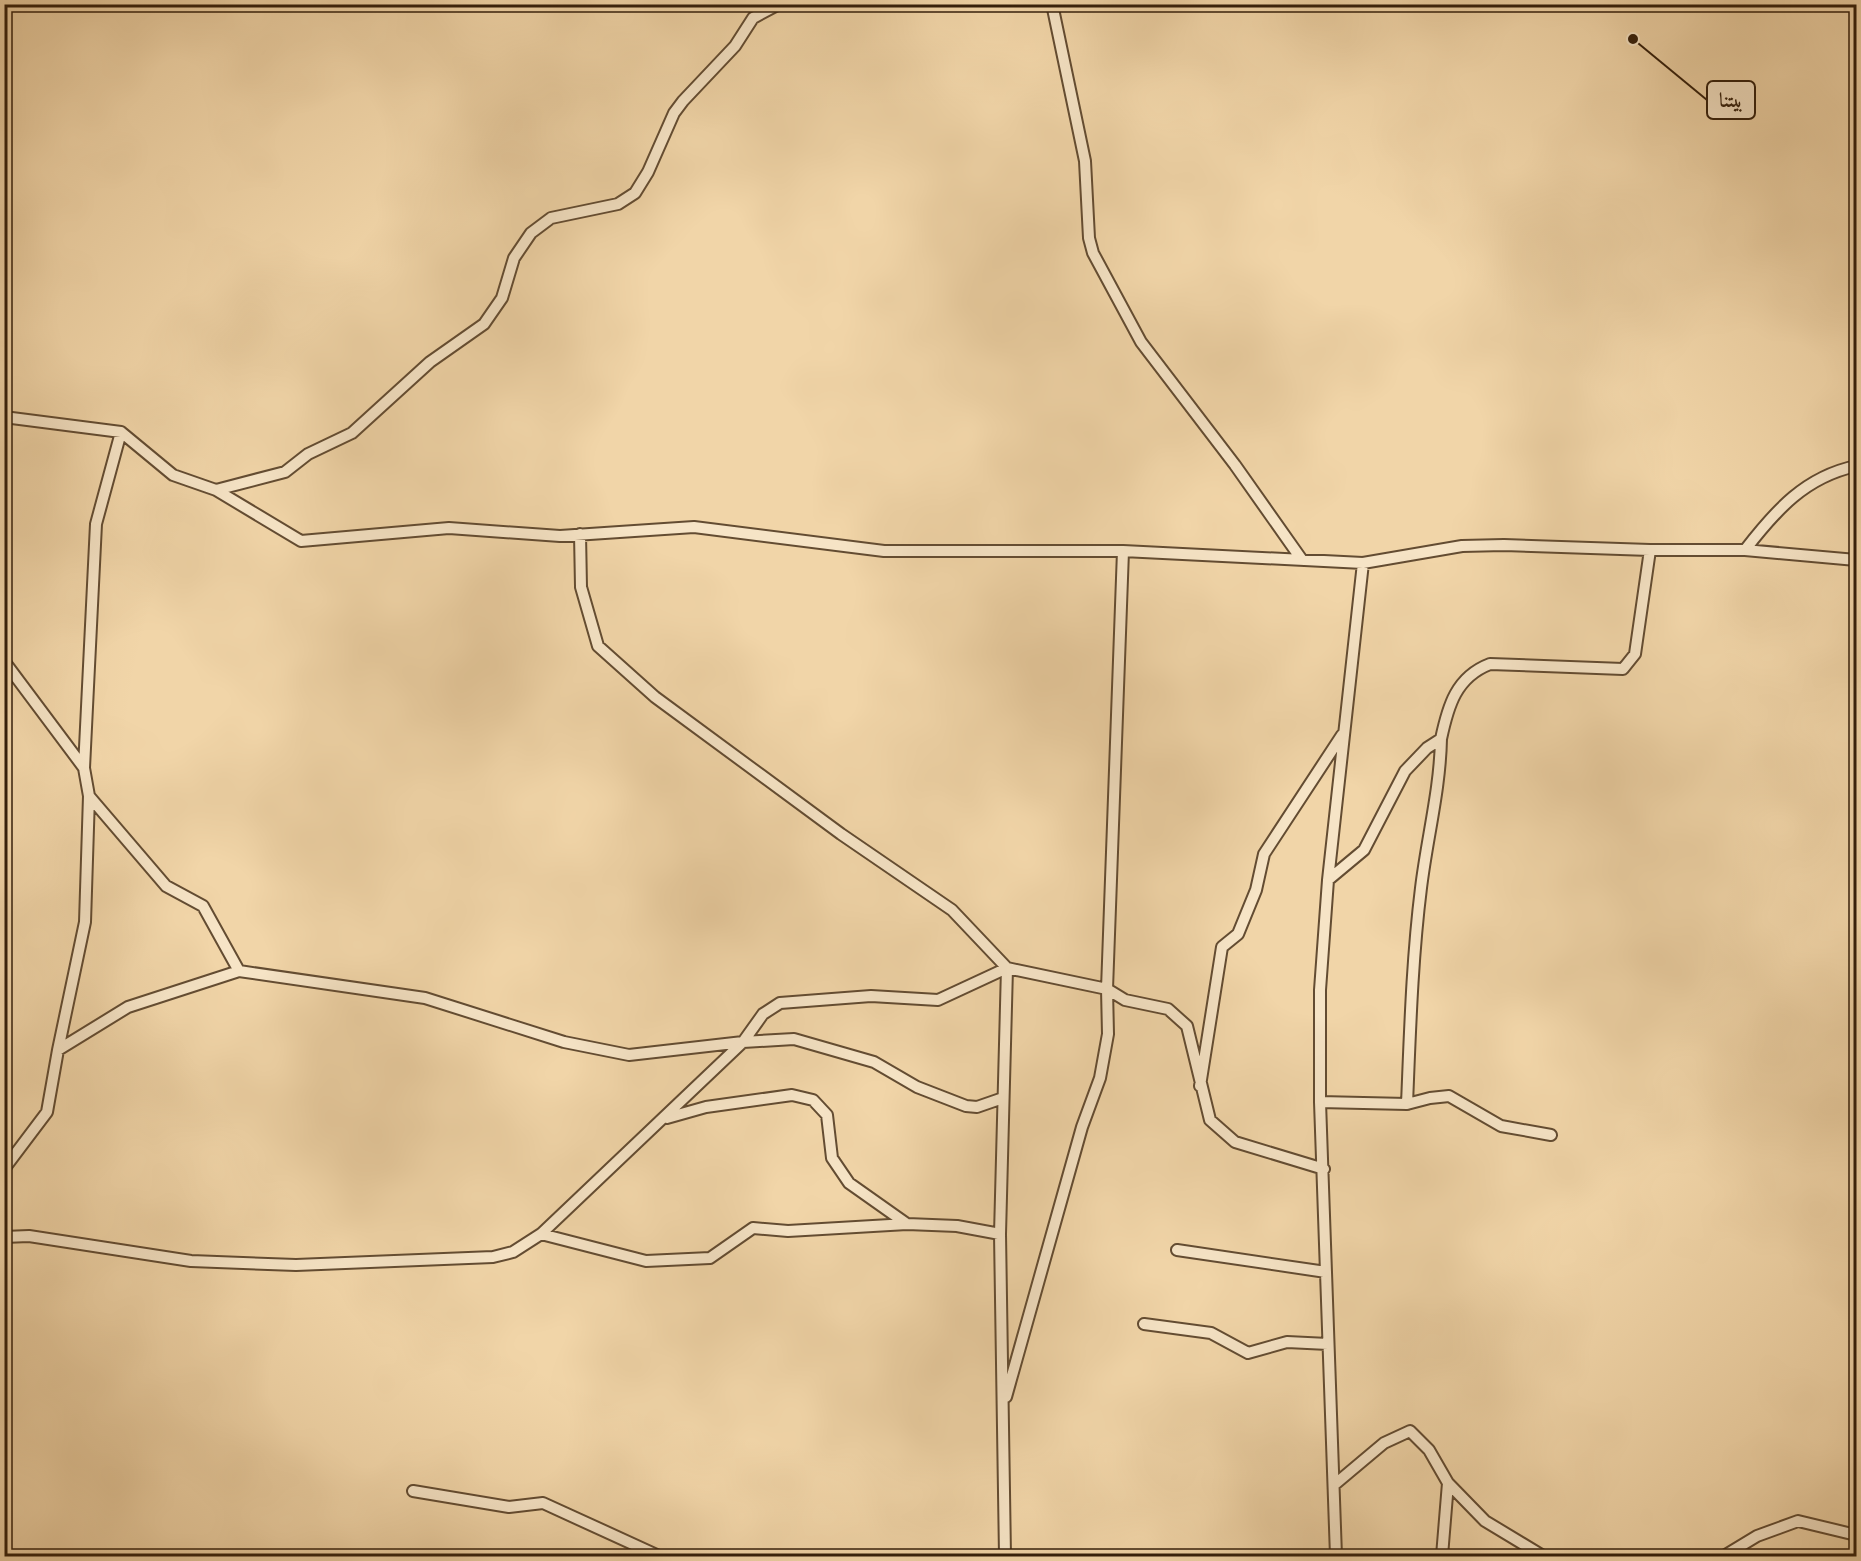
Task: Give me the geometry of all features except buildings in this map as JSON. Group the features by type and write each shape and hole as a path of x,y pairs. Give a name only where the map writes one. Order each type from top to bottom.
{"street":[{"path":"216,490 285,472 308,454 352,433 430,362 484,324 502,298 514,258 531,233 551,218 618,204 635,193 648,172 674,113 683,101 735,46 753,18 779,4"},
{"path":"1052,4 1085,160 1092,253 1141,342 1229,457 1302,560"},
{"path":"4,417 121,432 173,475 216,490 301,541 449,528 541,535 694,527 884,551 1123,551 1363,563 1462,546 1504,545 1650,550 1745,550 1857,560"},
{"path":"4,1169 47,1112 85,922 89,796 84,768 96,524 121,432"},
{"path":"1745,550 1770,518 1798,492 1831,471 1857,466"},
{"path":"580,534 581,587 598,646 655,697 841,834 952,910 1007,968 1107,988 1125,1000 1168,1009 1187,1026 1210,1120 1235,1142 1324,1169"},
{"path":"1407,1104 1411,1006 1421,888 1441,774 1441,738 1449,704 1473,670 1490,664 1623,669 1635,654 1650,550"},
{"path":"1002,1408 1082,1127 1100,1078 1108,1034 1107,988 1123,551"},
{"path":"1336,1557 1320,1102 1320,990 1328,880 1363,563"},
{"path":"4,661 84,768"},
{"path":"1200,1086 1222,947 1238,934 1256,890 1264,854 1344,732"},
{"path":"1328,880 1364,850 1405,771 1427,748 1441,738"},
{"path":"89,796 166,886 203,906 239,971"},
{"path":"4,1237 41,1238 191,1261 296,1265 493,1257 513,1252 541,1234 743,1042 763,1014 780,1003 871,996 938,1000 1007,968"},
{"path":"1005,1557 1000,1234 1007,968"},
{"path":"58,1050 128,1007 239,971 425,998 564,1042 629,1055 743,1042 794,1039 874,1062 917,1087 966,1106 977,1107 1003,1098"},
{"path":"665,1118 706,1107 792,1095 813,1100 827,1115 832,1158 849,1183 907,1224"},
{"path":"1320,1102 1407,1104 1449,1096 1501,1126 1551,1135"},
{"path":"541,1234 646,1261 710,1258 753,1228 788,1231 907,1224 957,1226 1000,1234"},
{"path":"1177,1250 1326,1272"},
{"path":"1144,1324 1211,1333 1248,1353 1287,1342 1328,1344"},
{"path":"1334,1485 1384,1443 1410,1431 1429,1450 1448,1483 1485,1521 1543,1557"},
{"path":"1442,1557 1448,1483"},
{"path":"413,1491 509,1507 543,1503 659,1557"},
{"path":"1724,1557 1757,1536 1798,1521 1857,1535"}],"place":[{"name":"بيتنا","path":"1633,39"}]}
